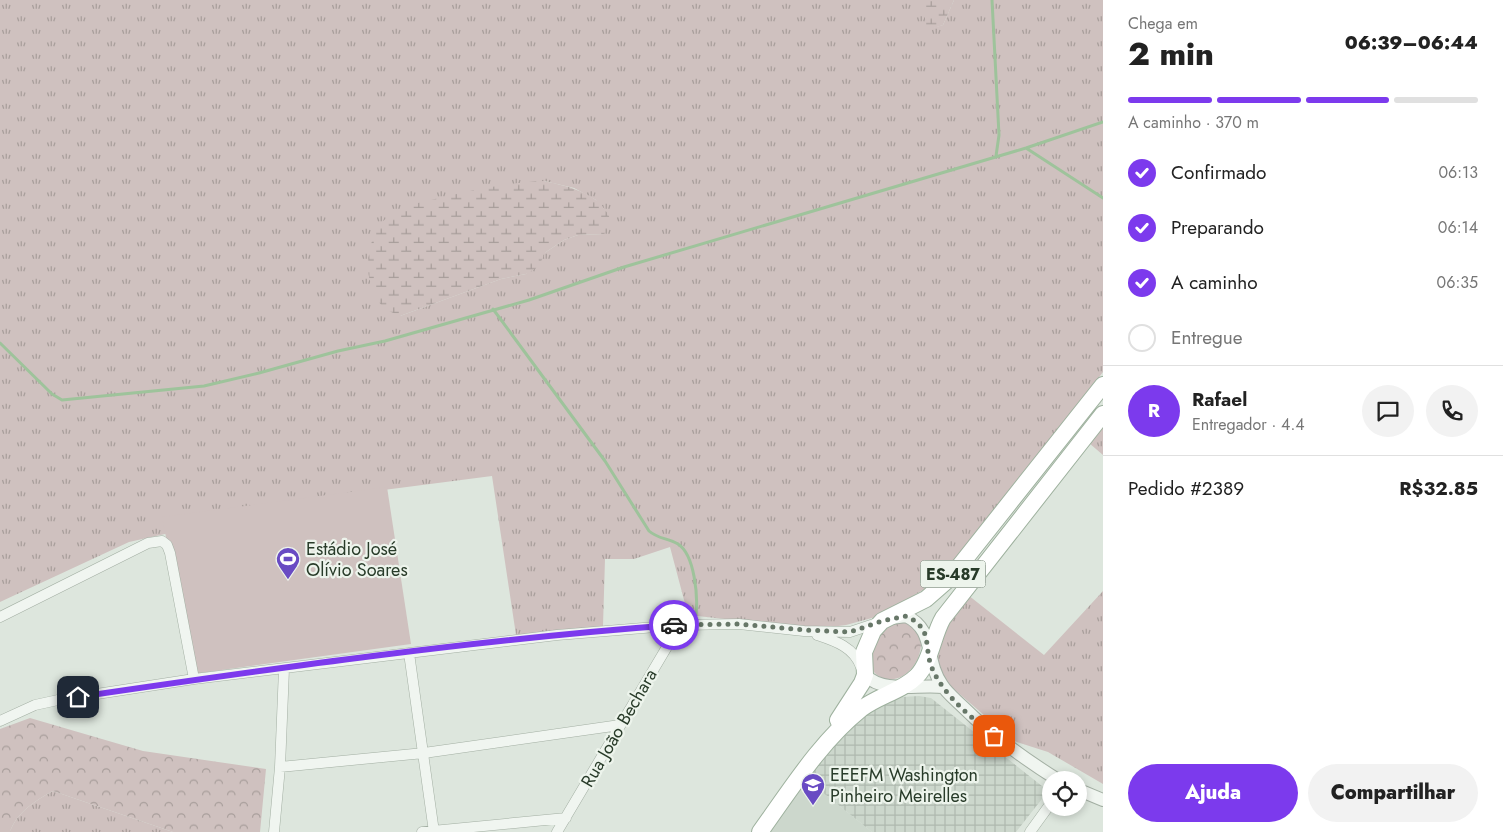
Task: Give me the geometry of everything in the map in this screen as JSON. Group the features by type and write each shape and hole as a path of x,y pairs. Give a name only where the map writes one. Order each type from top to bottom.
{"main road":[{"name":"ES-487","path":"760,832 816,756 831,730 856,695 865,675 863,659 866,644 882,621 926,599 950,578 1103,385"},
{"name":"ES-487","path":"816,756 861,709 917,676 929,652 937,627 1103,414"}],"street":[{"path":"0,617 148,544 162,542 167,545 170,553 194,679"},
{"path":"0,720 43,703 194,679 557,635 680,625 739,624 850,632 901,616 911,619 925,632 932,668 943,687 1004,745 1044,771"},
{"name":"Rua João Bechara","path":"557,832 680,625"},
{"path":"804,630 832,640 849,649 856,656 865,675 880,686 923,685 943,687"},
{"path":"409,653 434,832"},
{"path":"274,832 280,767 284,669"},
{"path":"280,767 424,753 620,726"},
{"path":"1087,793 1103,800"},
{"path":"1030,832 1042,815"},
{"path":"422,832 566,818"}],"shaded area":[{"path":"919,696 931,698 1042,786 1042,799 1016,832 872,832 806,779 846,728 872,708 902,697"},
{"name":"EEEFM Washington Pinheiro Meirelles","path":"806,779 872,832 768,832"}],"green space":[{"path":"0,0 925,0 925,30 943,25 954,0 1103,0 1103,372 962,552 934,583 883,615 846,625 816,629 688,615 670,547 634,559 605,559 603,626 516,635 492,476 174,517 174,532 129,542 0,602","holes":["544,181 574,188 596,200 604,234 578,235 564,240 546,252 526,274 501,279 400,316"]},
{"path":"925,0 954,0 943,25 925,31"},
{"path":"544,181 576,189 595,199 608,214 612,225 604,234 578,235 564,240 546,252 538,267 526,274 501,279 400,316 383,307 372,289 368,268 371,244 377,229 387,217 404,207 414,204 503,185"},
{"path":"1103,424 1103,455 1089,443"},
{"name":"Estádio José Olívio Soares","path":"387,487 411,644 193,674 162,517"},
{"path":"1103,591 1103,784 1087,775 1087,771 1081,771 1048,752 1014,741 941,678 936,669 939,633 968,595 1044,655"},
{"path":"903,621 914,624 921,640 920,654 910,671 894,679 885,679 877,675 869,666 875,643 878,636 887,627"},
{"path":"30,718 143,751 266,769 260,832 173,832 53,791 22,813 10,832 0,832 0,729"},
{"path":"53,791 173,832 10,832 22,813"}],"waterway":[{"path":"992,0 999,135 996,156"},
{"path":"0,343 52,394 62,400 204,386 338,351 385,341 529,300 624,267 1026,148 1103,122"},
{"path":"1026,148 1103,198"},
{"path":"493,309 605,461 649,531 656,536 678,544 684,549 694,577 696,615"}],"way so far":[{"path":"674,625 739,624 850,632 896,617 906,616 925,632 928,640 930,662 943,687 994,736"}],"place":[{"name":"Estádio José Olívio Soares","path":"288,580"},
{"name":"EEEFM Washington Pinheiro Meirelles","path":"813,806"}],"route":[{"path":"78,697 194,679 520,639 674,625"}]}
